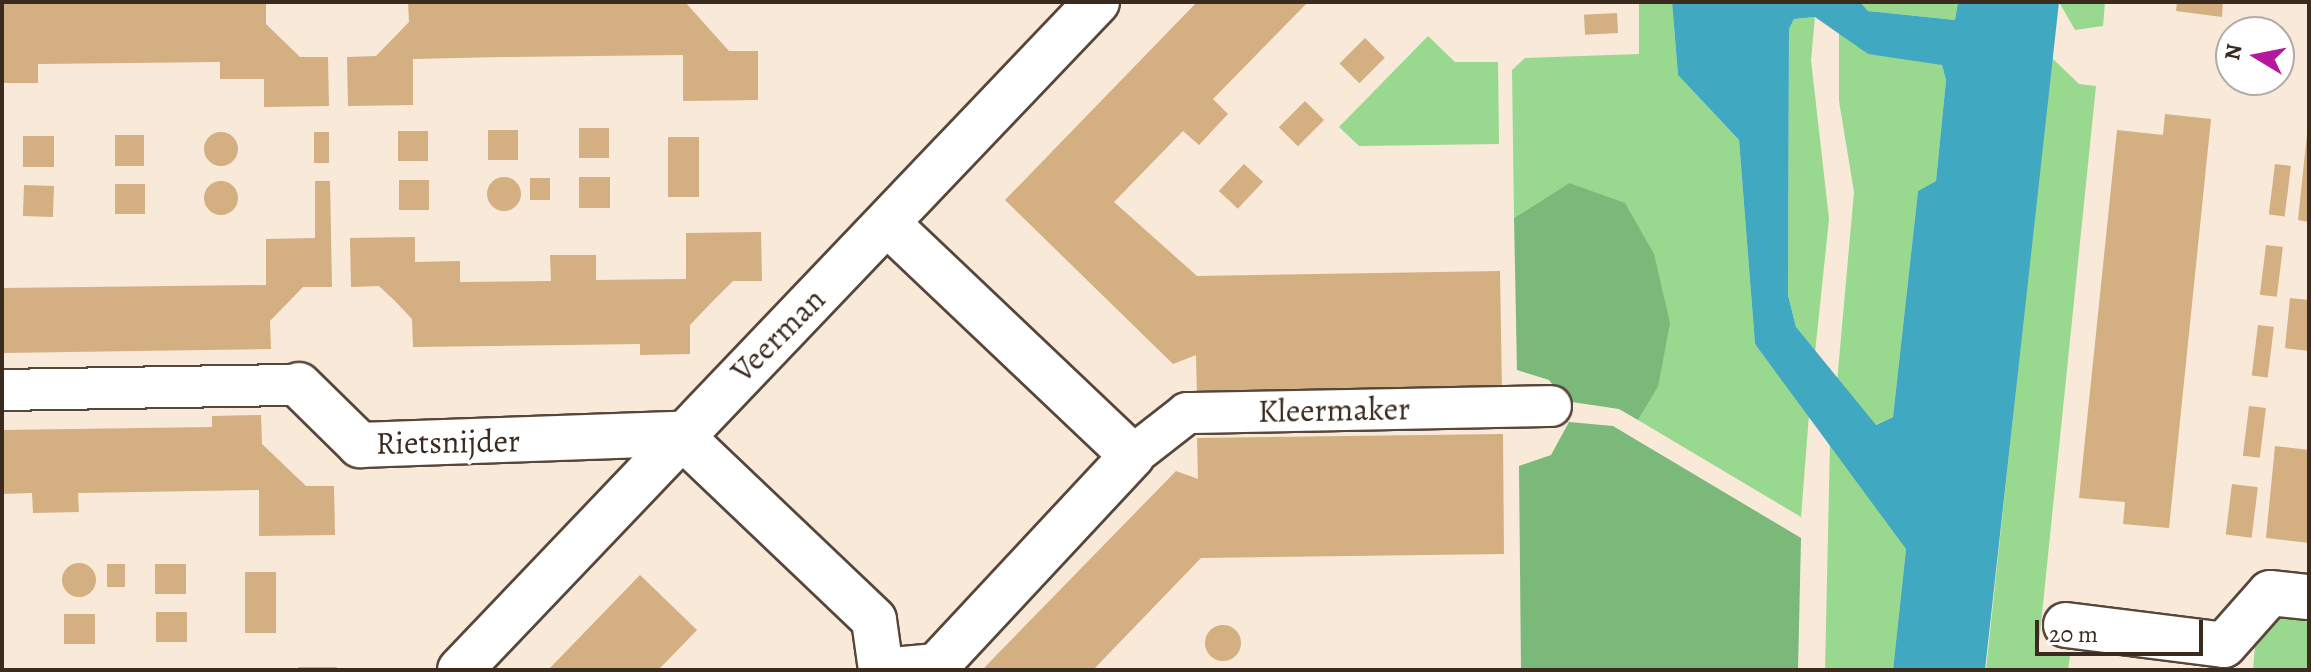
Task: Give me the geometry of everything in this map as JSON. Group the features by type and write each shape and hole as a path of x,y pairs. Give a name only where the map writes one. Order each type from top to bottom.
{"street":[{"name":"Veerman","path":"460,670 679,434 889,225 1097,2"},
{"path":"889,225 1132,456"},
{"name":"Rietsnijder","path":"2,390 299,385 360,445 679,434"},
{"name":"Kleermaker","path":"893,670 936,666 1132,456 1187,413 1551,406"},
{"path":"679,434 874,620 881,670"},
{"path":"2066,625 2224,645 2270,593 2309,597"}],"green space":[{"path":"1639,2 1672,2 1678,75 1739,140 1755,344 1809,415 1801,517 1638,420 1658,387 1569,183 1514,218 1512,70 1525,58 1639,54"},
{"path":"1860,2 1958,2 1955,20 1868,11"},
{"path":"2059,2 2105,2 2103,26 2075,30"},
{"path":"1815,17 1811,60 1829,219 1815,353 1796,327 1788,295 1789,29 1794,19"},
{"path":"1839,33 1868,54 1931,60 1942,65 1946,80 1936,181 1918,191 1893,417 1875,425 1837,382 1854,192 1839,101"},
{"path":"1428,36 1455,62 1498,62 1499,144 1359,146 1339,127"},
{"path":"2051,57 2079,84 2096,86 2038,653 2070,656 2068,670 1986,670"},
{"path":"1569,183 1625,203 1654,254 1670,323 1658,387 1638,420 1619,409 1565,401 1549,380 1517,370 1514,218"},
{"path":"1569,422 1613,426 1801,538 1798,670 1521,670 1519,466 1551,455"},
{"path":"1830,443 1906,549 1893,670 1825,670"},
{"path":"2292,612 2309,614 2309,670 2253,670 2255,645 2271,623"}],"water":[{"path":"1672,2 1860,2 1868,11 1955,20 1958,2 2059,2 1985,670 1893,670 1906,549 1755,344 1739,140 1678,75","holes":["1815,17 1868,54 1942,65 1946,80 1936,181 1918,191 1893,417 1876,425 1796,327 1788,295 1789,29 1794,19"]}],"building":[{"path":"2,2 266,2 266,24 300,57 328,57 329,106 264,107 264,79 220,79 220,62 38,64 38,83 2,83"},
{"path":"408,2 685,2 729,51 758,51 758,100 683,101 683,55 501,57 413,59 413,105 348,106 347,57 376,56 409,22"},
{"path":"1197,2 1308,2 1213,99 1228,114 1199,145 1183,131 1114,202 1197,276 1500,271 1502,392 1197,396 1196,355 1173,364 1005,200"},
{"path":"2177,2 2223,2 2222,16 2176,11"},
{"path":"1617,13 1618,33 1585,35 1584,15"},
{"path":"1365,38 1385,58 1359,83 1340,63"},
{"path":"1305,101 1324,120 1298,146 1279,127"},
{"path":"2165,114 2211,119 2169,528 2123,524 2125,502 2079,498 2117,130 2163,135"},
{"path":"579,128 609,128 609,158 579,158"},
{"path":"488,130 518,130 518,160 488,160"},
{"path":"398,131 428,131 428,161 398,161"},
{"path":"221,132 233,137 238,149 233,161 221,166 209,161 204,149 209,137"},
{"path":"314,132 329,132 329,163 314,163"},
{"path":"2309,134 2309,222 2298,220"},
{"path":"115,135 144,135 144,166 115,166"},
{"path":"23,136 54,136 54,167 23,167"},
{"path":"668,137 699,137 699,197 668,197"},
{"path":"1244,164 1263,182 1238,209 1219,191"},
{"path":"2275,164 2291,166 2285,217 2269,215"},
{"path":"504,177 516,182 521,194 516,206 504,211 492,206 487,194 492,182"},
{"path":"579,177 610,177 610,208 579,208"},
{"path":"530,178 550,178 550,200 530,200"},
{"path":"399,180 429,180 429,210 399,210"},
{"path":"221,181 233,186 238,198 233,210 221,215 209,210 204,198 209,186"},
{"path":"315,181 330,181 332,287 303,287 270,321 271,349 2,353 2,288 266,285 266,239 315,238"},
{"path":"115,184 145,184 145,214 115,214"},
{"path":"24,185 54,186 53,217 23,216"},
{"path":"761,232 762,281 733,281 711,303 690,325 690,354 640,355 640,344 413,347 412,319 396,302 379,286 351,287 350,238 415,237 415,262 460,261 460,282 551,281 550,255 596,255 596,280 686,279 686,233"},
{"path":"2266,245 2283,247 2277,297 2260,295"},
{"path":"2290,298 2309,300 2309,351 2285,348"},
{"path":"2258,325 2274,327 2268,378 2252,376"},
{"path":"2249,406 2266,408 2260,458 2243,456"},
{"path":"261,415 262,444 306,486 334,486 335,535 259,536 259,490 78,493 79,512 33,513 32,493 2,494 2,430 212,427 212,416"},
{"path":"1503,434 1504,554 1201,558 1093,670 982,670 1176,471 1198,479 1197,438"},
{"path":"2275,446 2309,450 2309,543 2266,538"},
{"path":"2232,484 2258,487 2252,538 2226,535"},
{"path":"79,563 91,568 96,580 91,592 79,597 67,592 62,580 67,568"},
{"path":"107,564 125,564 125,587 107,587"},
{"path":"155,564 186,564 186,594 155,594"},
{"path":"245,572 276,572 276,633 245,633"},
{"path":"640,575 697,630 658,670 548,670"},
{"path":"156,612 187,612 187,642 156,642"},
{"path":"64,614 95,614 95,644 64,644"},
{"path":"1223,625 1236,630 1241,643 1236,656 1223,661 1210,656 1205,643 1210,630"},
{"path":"298,667 337,667 337,670 298,670"}]}
